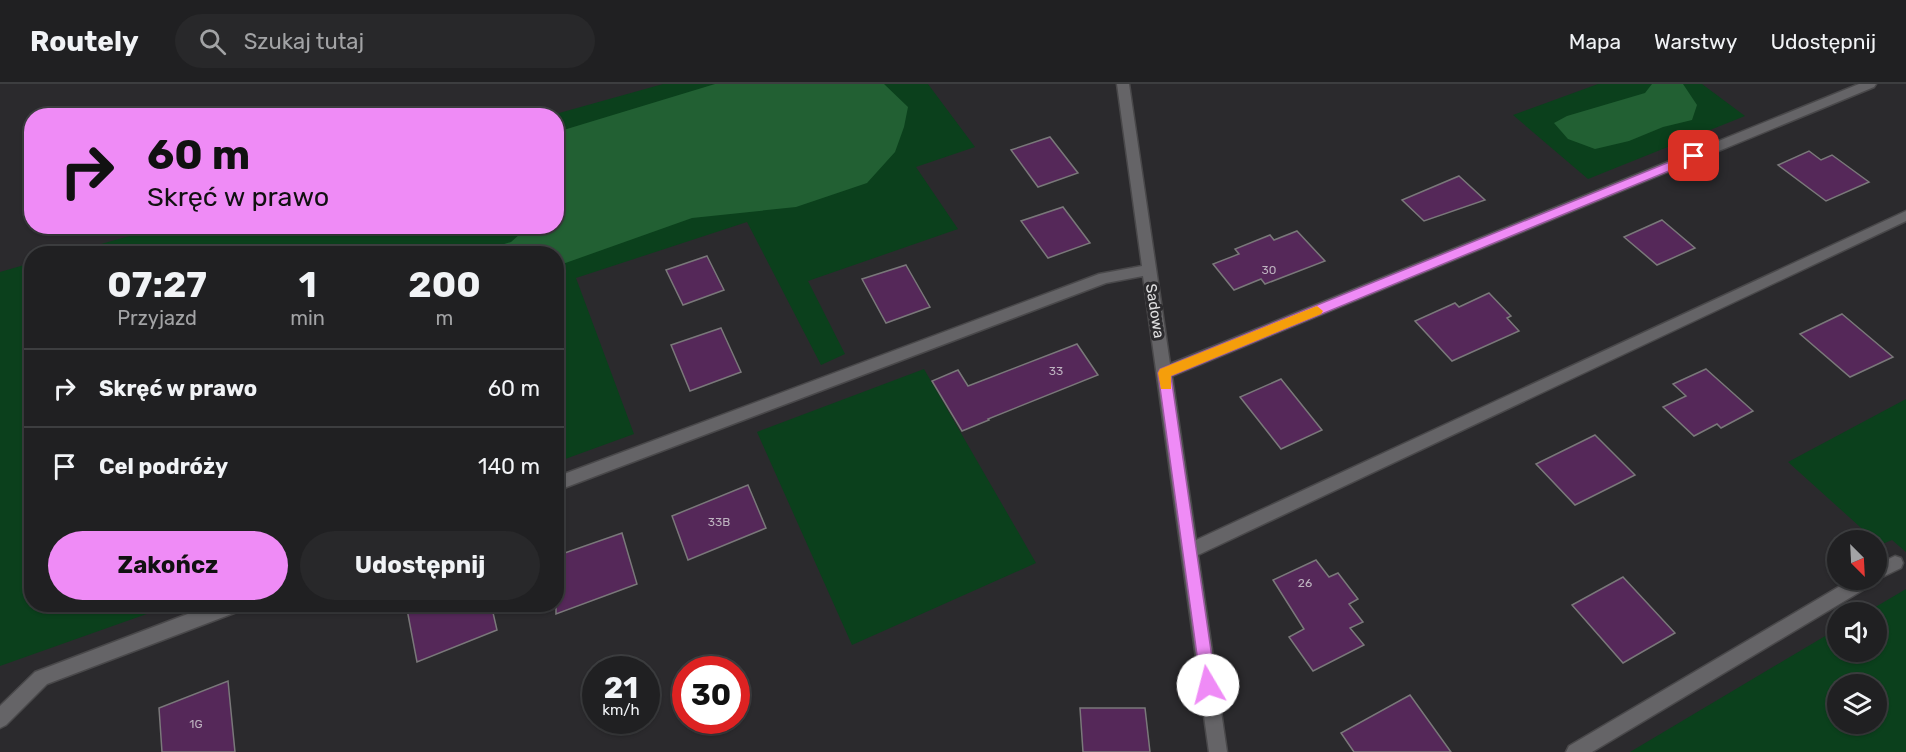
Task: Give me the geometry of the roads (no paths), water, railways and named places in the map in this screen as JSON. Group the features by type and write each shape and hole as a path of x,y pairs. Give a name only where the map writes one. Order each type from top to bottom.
{"street":[{"name":"Sadowa","path":"1123,84 1218,752"},
{"path":"1164,373 1870,84"},
{"path":"1188,552 1906,216"},
{"path":"564,481 1104,278 1148,270"},
{"path":"1887,568 1895,563"},
{"path":"1575,752 1848,590"},
{"path":"0,719 40,678 215,612"}]}
